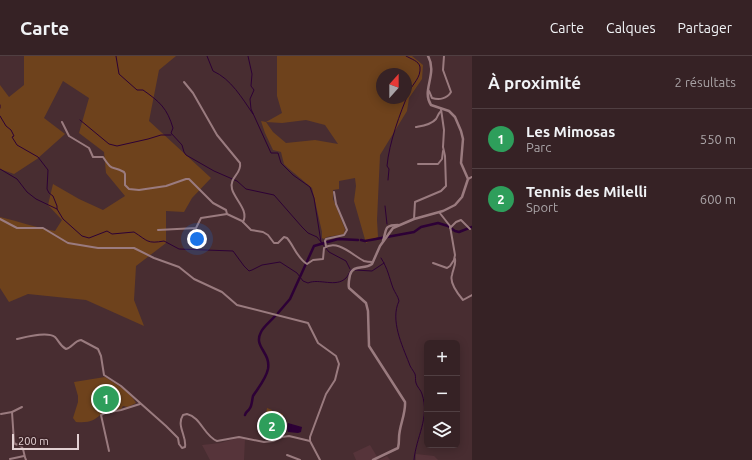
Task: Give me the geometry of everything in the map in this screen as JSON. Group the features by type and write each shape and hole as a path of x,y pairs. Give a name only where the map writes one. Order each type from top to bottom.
{"street":[{"path":"373,460 398,448 400,443 400,427 405,402 369,346 368,311 366,303 349,288 348,285 352,271 357,268 370,266 380,246 393,228 414,218 439,212 459,202 468,179 462,163 463,139 461,131 449,111 441,110 429,101 428,90 432,64 428,56"},
{"path":"428,90 432,98 437,100 442,99 451,92 443,70 444,56"},
{"path":"184,82 193,93 217,135 240,163 240,167 232,180 231,185 232,191 244,210 245,219 243,222"},
{"path":"416,127 432,122 436,119 441,110"},
{"path":"418,164 438,164 442,159 444,130 441,110"},
{"path":"62,122 69,136 89,148 93,157 103,157 110,166 124,172 125,185 129,189 139,190 166,186 189,179 213,203 226,210 227,214 243,222 251,230 260,231 268,235 274,243 278,243 284,237 287,238 294,250 307,264 313,260 323,259 326,239 344,234 347,230 336,204 334,192"},
{"path":"414,218 415,202 441,191 446,186 445,156 443,151"},
{"path":"468,179 472,177"},
{"path":"439,212 448,222 450,228 456,263 451,282 463,300 472,295"},
{"path":"158,230 196,228 202,218 227,214"},
{"path":"0,219 17,228 43,228 64,242 85,247 134,248 154,258 179,266 194,279 222,292 241,307 306,322 310,325 318,343 336,356 340,364 335,380 322,403 312,431 310,441 320,460"},
{"path":"450,228 456,222 461,220 469,228"},
{"path":"382,244 385,230 388,225 400,225"},
{"path":"385,230 389,233"},
{"path":"325,247 339,246 364,261 373,262"},
{"path":"433,263 447,268 452,264 455,258"},
{"path":"17,339 49,334 55,337 66,349 80,340 98,349 101,356 104,375 121,386 174,434 181,447 184,448 185,440 180,424 183,415 187,414 193,416 211,437 217,441 239,437 264,442 288,436 310,441"},
{"path":"109,451 101,418 103,414 140,404"},
{"path":"1,414 12,412 22,407"},
{"path":"12,412 14,442 15,444 22,445 26,460"},
{"path":"287,455 300,460"},
{"path":"10,459 24,456"}],"shaded area":[{"path":"24,56 176,56 159,70 149,121 211,178 192,198 184,212 166,211 166,243 136,266 134,300 144,326 86,300 28,294 9,302 0,288 0,217 55,231 62,220 48,205 53,184 79,199 103,210 125,196 106,173 104,152 79,133 89,98 63,81 44,118 65,134 37,159 14,174 0,169 0,85 9,97 24,85"},
{"path":"277,56 412,56 423,65 422,79 412,94 412,68 376,68 376,104 408,104 407,111 380,155 377,220 378,237 366,243 354,201 356,186 355,178 339,181 339,189 333,190 333,199 345,229 344,234 327,237 324,239 322,238 312,188 284,164 281,152 273,150 261,121 266,122 282,113 277,96","holes":["306,120 325,125 338,144 315,140 286,143 273,132 266,122 282,123"]},
{"path":"105,377 118,385 136,403 128,407 123,406 121,409 103,412 91,421 76,422 73,418 78,402 78,396 74,382"},
{"path":"267,408 272,410 269,421 267,420 269,422 264,432 260,430 265,420"},
{"path":"274,411 279,412 278,416 279,413 283,414 280,425 275,424 272,433 268,431"},
{"path":"288,423 302,427 301,432 288,432"},
{"path":"238,438 245,439 244,460 210,460 202,445 220,443"},
{"path":"370,445 379,460 356,460 353,453"},
{"path":"416,454 434,456 438,460 416,460"},
{"path":"387,456 390,460 379,460"}],"waterway":[{"path":"116,56 119,74 137,90 143,90 154,98 165,110 173,128 171,133 182,145 186,155 214,171 237,181 246,189 274,195 308,233 317,237 329,252 346,261 350,269"},
{"path":"207,56 213,71 231,84 253,114"},
{"path":"248,56 252,74 251,86 254,90 250,99 251,109 271,153 278,153 281,163 293,175 310,187 314,198 321,242"},
{"path":"388,180 389,169 387,166 392,138 406,100 420,71 418,63 406,56"},
{"path":"0,116 6,126 11,130 14,136 12,137 17,145 38,157 48,170 47,189 53,196 57,209 63,219 82,236 89,238 107,231 112,234 134,232 148,241 164,241 179,249 233,251 249,271 262,265 280,262 297,273 303,281 308,283 332,283 342,281 352,270"},
{"path":"80,120 109,144 117,146 161,135 171,135"},
{"path":"0,169 17,179 27,192 36,199 57,209"},
{"path":"385,206 387,224"},
{"path":"361,240 365,241 414,232 421,227 438,223 459,232 472,227"},
{"path":"278,313 290,299 314,246 338,239 358,240"},
{"path":"381,258 399,299 396,324 400,340 409,364 415,374 416,383 424,403 424,419 414,460"},
{"path":"355,270 372,271 384,263"},
{"path":"245,415 251,407 253,396 264,380 268,369 267,358 260,346 259,337 262,330 275,316"}],"place":[{"name":"Les Mimosas","path":"106,399"},
{"name":"Tennis des Milelli","path":"272,426"}]}
